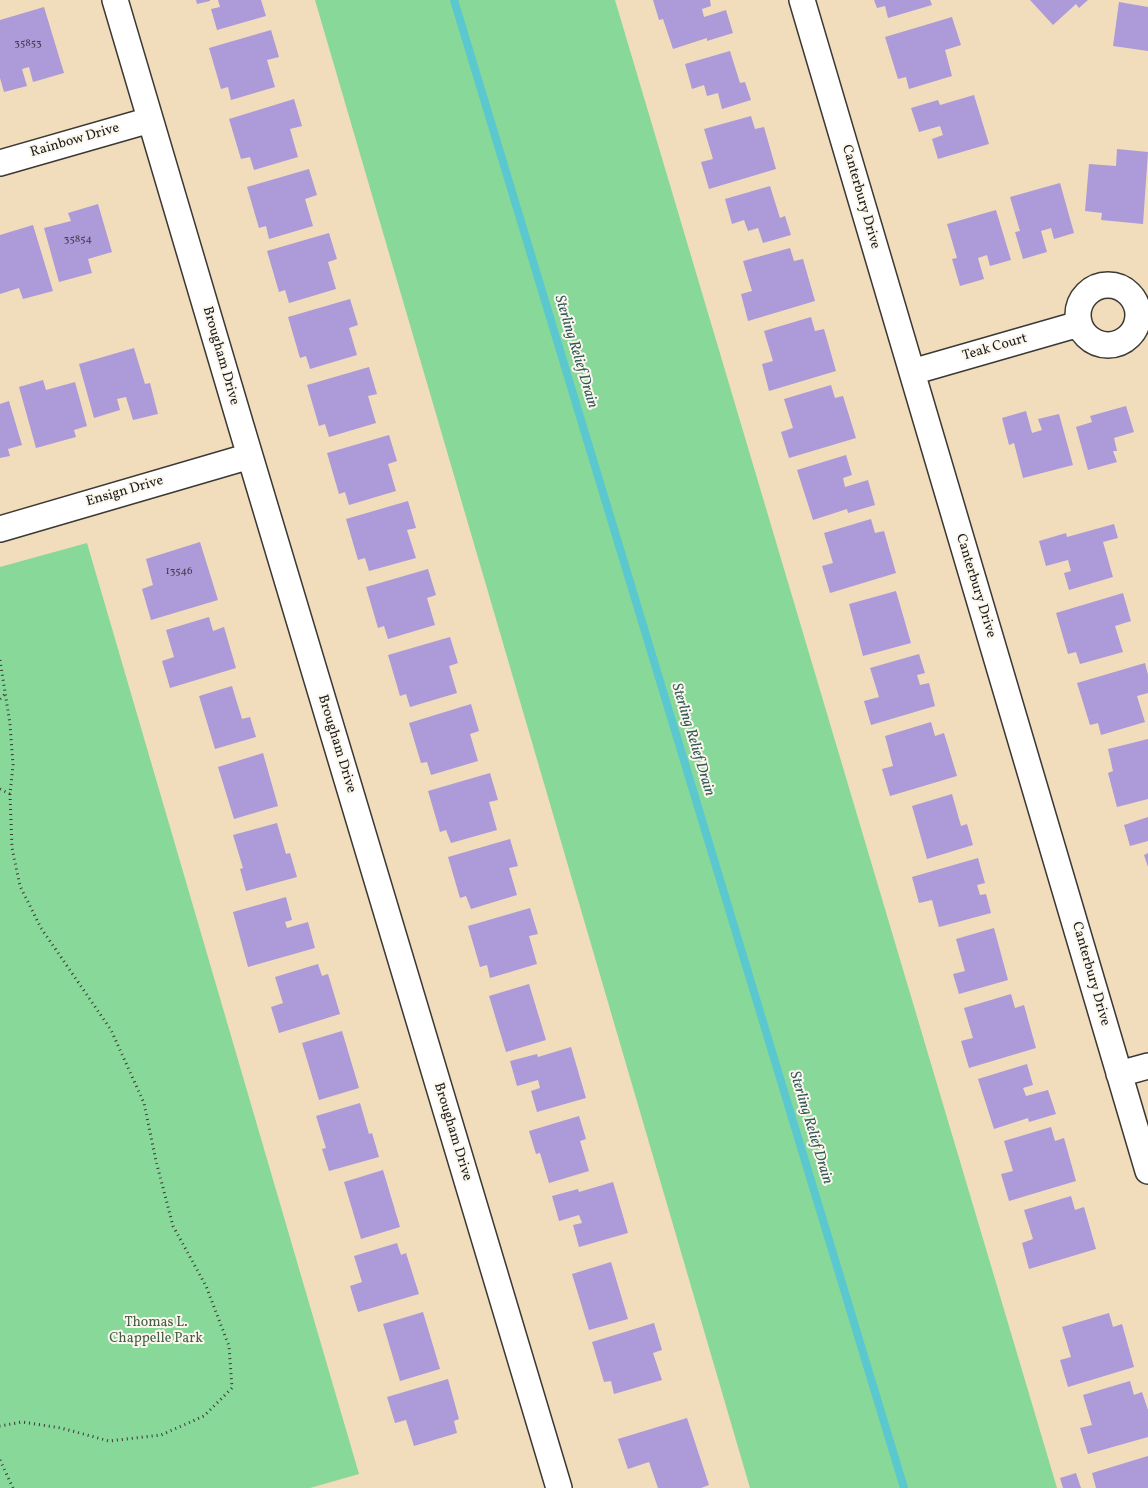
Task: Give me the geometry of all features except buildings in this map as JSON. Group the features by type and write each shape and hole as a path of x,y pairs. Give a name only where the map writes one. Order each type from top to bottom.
{"street":[{"name":"Brougham Drive","path":"115,0 559,1488"},
{"name":"Canterbury Drive","path":"802,0 1148,1171"},
{"name":"Rainbow Drive","path":"0,163 150,120"},
{"name":"Teak Court","path":"912,372 1078,324"},
{"name":"Ensign Drive","path":"0,529 250,456"},
{"path":"1119,1074 1148,1066"}],"path":[{"path":"0,660 6,693 13,765 10,794 12,848 20,886 41,928 111,1030 144,1102 156,1160 174,1226 206,1286 229,1346 232,1388 204,1416 161,1435 109,1441 61,1428 22,1422 0,1426"},
{"path":"0,699 6,693"},
{"path":"0,789 10,794"},
{"path":"0,1460 13,1488"}],"green space":[{"path":"315,0 615,0 1057,1488 750,1488"},
{"name":"Thomas L. Chappelle Park","path":"87,543 359,1474 310,1488 0,1488 0,567"}],"waterway":[{"name":"Sterling Relief Drain","path":"454,0 904,1488"}]}
